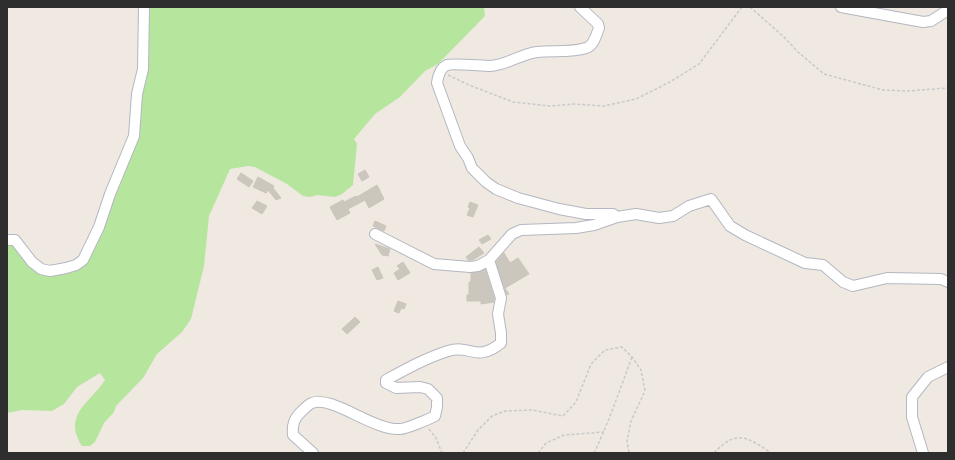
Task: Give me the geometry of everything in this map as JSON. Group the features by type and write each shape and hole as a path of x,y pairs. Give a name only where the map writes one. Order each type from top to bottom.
{"street":[{"path":"7,240 15,240 32,262 41,269 50,271 66,268 76,265 83,260 98,228 110,194 134,136 137,94 143,69 144,7"},
{"path":"580,7 598,24 599,28 591,45 586,48 564,51 536,52 503,64 492,66 450,64 441,71 438,76 437,83 460,146 468,158 472,168 486,182 496,189 518,198 559,209 586,214 613,214 617,217"},
{"path":"841,7 923,22 931,21 948,10"},
{"path":"376,234 434,264 470,267 478,266 489,260 512,234 520,230 576,228 594,225 617,217 636,214 659,218 673,216 689,206 711,199 730,226 745,235 805,263 823,265 843,282 853,286 886,278 941,279 948,282"},
{"path":"313,453 293,435 292,425 298,414 312,403 328,403 374,423 401,429 435,416 437,398 428,389 420,387 396,388 386,383 386,380 426,359 450,350 466,350 475,353 485,353 501,343 498,314 500,298 489,260"},
{"path":"923,453 912,418 912,397 928,376 948,367"}],"path":[{"path":"441,71 469,85 513,102 550,106 574,104 604,106 636,99 670,82 699,64 742,7"},
{"path":"750,7 824,74 883,90 907,91 948,88"},
{"path":"463,453 478,430 492,416 505,411 532,410 563,416 576,402 591,364 605,350 622,348 632,356 641,370 645,391 630,421 627,441 629,453"},
{"path":"594,453 616,402 632,356"},
{"path":"420,422 429,428 436,438 442,453"},
{"path":"538,453 546,443 564,435 604,432"},
{"path":"714,453 721,445 735,437 752,440 771,453"}],"green space":[{"path":"149,7 484,7 485,16 438,64 425,71 400,97 375,114 354,139 357,144 353,185 342,194 335,197 317,195 310,197 303,196 287,184 255,167 248,166 230,169 209,216 204,266 191,319 182,332 157,354 143,378 116,406 114,412 104,423 95,442 90,446 82,446 75,426 80,410 105,380 100,373 77,387 64,404 52,411 22,410 7,413 7,245 12,244 32,269 43,275 51,276 66,273 78,269 87,263 139,137"}],"building":[{"path":"365,170 369,177 362,181 358,174"},
{"path":"241,173 253,181 249,187 237,179"},
{"path":"258,177 274,186 273,188 281,198 276,200 268,190 266,193 253,187"},
{"path":"377,185 384,199 369,208 365,200 348,209 350,213 337,220 330,207 343,200 344,202 356,196 357,197"},
{"path":"257,201 267,206 262,214 252,208"},
{"path":"470,202 478,205 473,217 467,215 470,208 468,207"},
{"path":"375,221 386,226 384,231 373,226"},
{"path":"488,235 491,239 482,244 479,240"},
{"path":"375,244 390,249 388,256 382,255"},
{"path":"479,247 484,253 473,260 468,260 466,257"},
{"path":"504,253 510,263 518,258 529,274 505,288 509,294 507,295 496,262"},
{"path":"403,262 410,273 398,280 394,273 400,269 397,266"},
{"path":"378,267 383,278 377,280 372,270"},
{"path":"485,269 494,302 481,304 481,301 467,301 467,295 469,295 469,282 471,282 471,273 479,272"},
{"path":"398,301 406,304 404,309 401,308 399,313 394,311"},
{"path":"355,317 360,322 347,334 342,329"}]}
